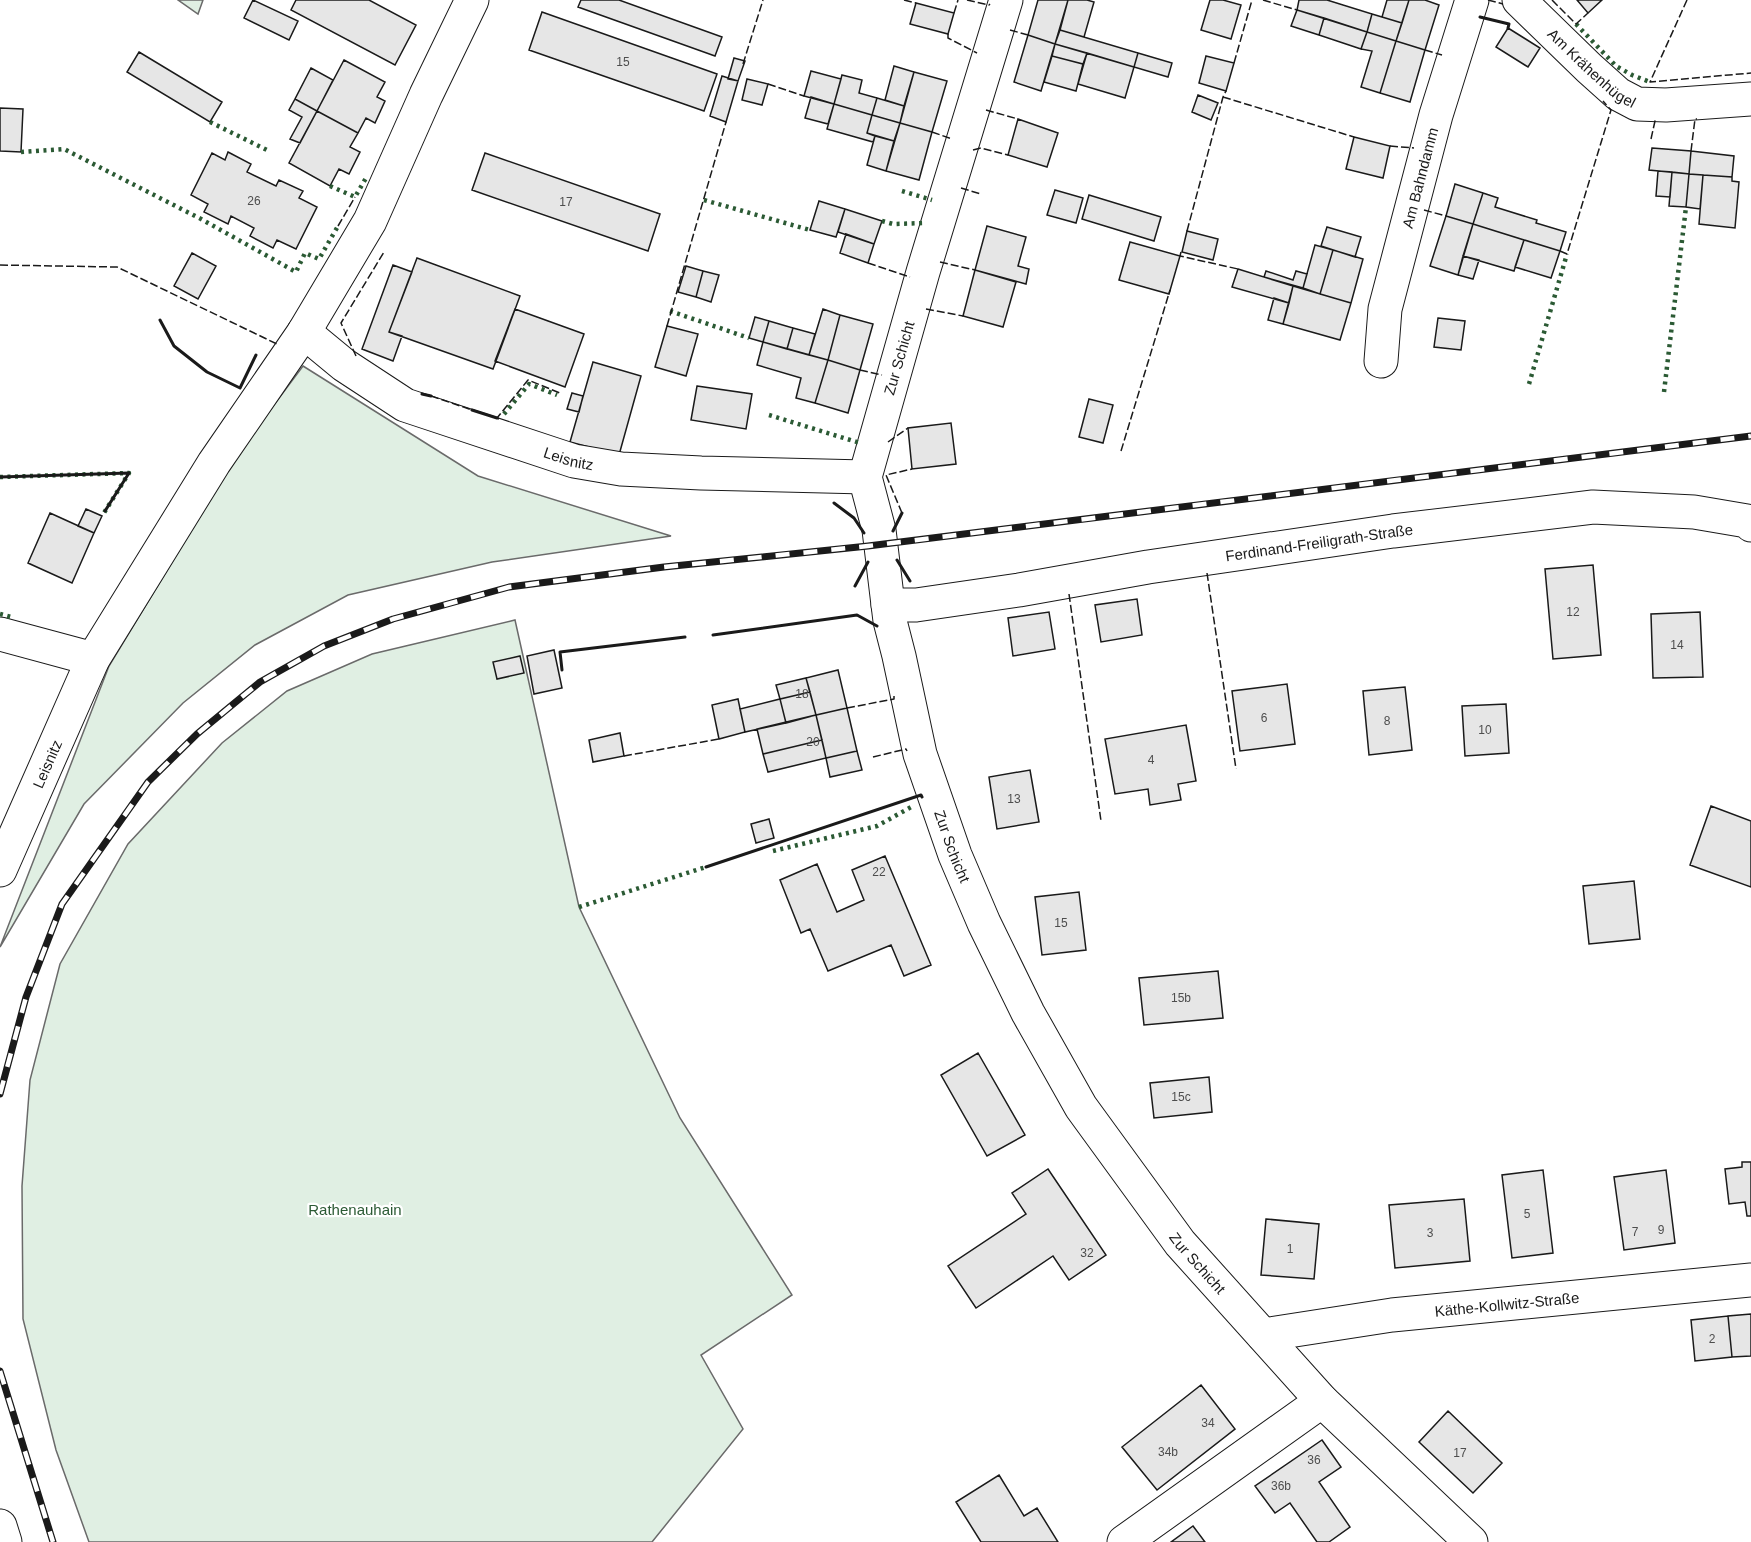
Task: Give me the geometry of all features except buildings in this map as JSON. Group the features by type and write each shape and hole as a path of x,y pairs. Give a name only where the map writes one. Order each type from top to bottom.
{"street":[{"name":"Leisnitz","path":"0,870 93,659 214,463 304,332 370,221 426,95 472,0"},
{"name":"Zur Schicht","path":"1006,0 923,272 865,477 879,530 890,621 920,754 955,855 984,923 1028,1013 1081,1107 1180,1243 1322,1401 1471,1542"},
{"name":"Am Bahndamm","path":"1381,361 1385,309 1437,116 1472,0"},
{"name":"Am Krähenhügel","path":"1519,0 1618,94 1637,104 1666,105 1751,99"},
{"name":"Leisnitz","path":"304,332 344,365 405,405 574,461 632,470 865,477"},
{"name":"Ferdinand-Freiligrath-Straße","path":"888,605 916,605 1148,567 1393,531 1593,507 1694,512 1747,521 1751,525"},
{"path":"0,634 93,659"},
{"name":"Käthe-Kollwitz-Straße","path":"1263,1335 1392,1315 1751,1280"},
{"path":"1124,1542 1322,1401"},
{"path":"0,1526 5,1542"}],"green space":[{"path":"178,0 203,0 198,14"},
{"path":"303,366 478,476 671,536 492,562 348,595 255,645 183,703 84,804 0,947 109,666 238,453"},
{"name":"Rathenauhain","path":"515,620 579,907 680,1118 792,1295 701,1355 743,1429 652,1542 89,1542 56,1450 23,1319 22,1186 30,1080 60,964 128,844 222,743 287,691 372,654"}],"railway":[{"path":"0,1094 26,997 62,904 148,782 197,734 260,682 324,646 393,619 509,587 664,567 868,546 1751,436"},
{"path":"0,1371 53,1542"}],"hedge":[{"path":"1576,24 1616,66 1650,82"},
{"path":"210,122 267,150"},
{"path":"21,152 64,149 201,219 296,272 305,253 319,259 338,226"},
{"path":"330,186 355,197 366,178"},
{"path":"902,191 932,200"},
{"path":"704,200 810,230"},
{"path":"1664,392 1686,207"},
{"path":"882,221 893,224 926,223"},
{"path":"1529,384 1567,254"},
{"path":"670,311 749,338"},
{"path":"504,414 529,384 557,395"},
{"path":"769,415 860,443"},
{"path":"0,477 129,473 102,516"},
{"path":"0,614 11,617"},
{"path":"773,851 877,826 913,806"},
{"path":"579,907 706,867"}],"fence":[{"path":"743,64 763,0"},
{"path":"904,0 916,3"},
{"path":"954,13 958,0"},
{"path":"967,0 990,4"},
{"path":"1234,63 1252,0"},
{"path":"1263,0 1297,10"},
{"path":"1488,0 1503,4"},
{"path":"1552,0 1576,24 1588,13"},
{"path":"1687,0 1650,82 1751,73"},
{"path":"1010,30 1028,35"},
{"path":"948,34 948,38 977,53"},
{"path":"1425,50 1442,55"},
{"path":"768,84 804,96"},
{"path":"1187,231 1226,91"},
{"path":"1223,97 1354,137"},
{"path":"1560,251 1567,254 1611,110 1603,101"},
{"path":"986,110 1018,119"},
{"path":"1691,151 1695,119 1697,119"},
{"path":"1651,139 1657,120"},
{"path":"667,326 726,122"},
{"path":"932,132 952,139"},
{"path":"1390,146 1414,148"},
{"path":"973,150 981,148 1008,155"},
{"path":"961,188 981,194"},
{"path":"338,226 355,197"},
{"path":"1424,210 1446,216"},
{"path":"356,356 341,323 384,252"},
{"path":"1181,252 1180,256 1238,269"},
{"path":"940,262 975,270"},
{"path":"868,263 910,277"},
{"path":"0,265 117,267 279,345"},
{"path":"1121,451 1170,290"},
{"path":"926,309 963,316"},
{"path":"860,370 882,375"},
{"path":"499,419 497,418 528,380 560,393"},
{"path":"431,396 472,410"},
{"path":"888,442 908,428"},
{"path":"902,513 886,475 912,469"},
{"path":"1207,573 1236,769"},
{"path":"1069,594 1101,821"},
{"path":"857,615 877,626"},
{"path":"847,708 894,699 894,696"},
{"path":"624,756 719,739"},
{"path":"873,757 906,749 907,751"}],"wall":[{"path":"1480,17 1509,24 1508,28"},
{"path":"160,320 174,346 207,372 240,388 256,355"},
{"path":"422,394 431,396"},
{"path":"472,410 497,418"},
{"path":"0,477 129,473 105,511"},
{"path":"834,503 854,518 864,533"},
{"path":"893,531 902,513"},
{"path":"897,560 910,581"},
{"path":"855,586 868,562"},
{"path":"713,635 857,615 877,626"},
{"path":"562,670 560,652 685,637"},
{"path":"706,867 921,795 922,797"}]}
